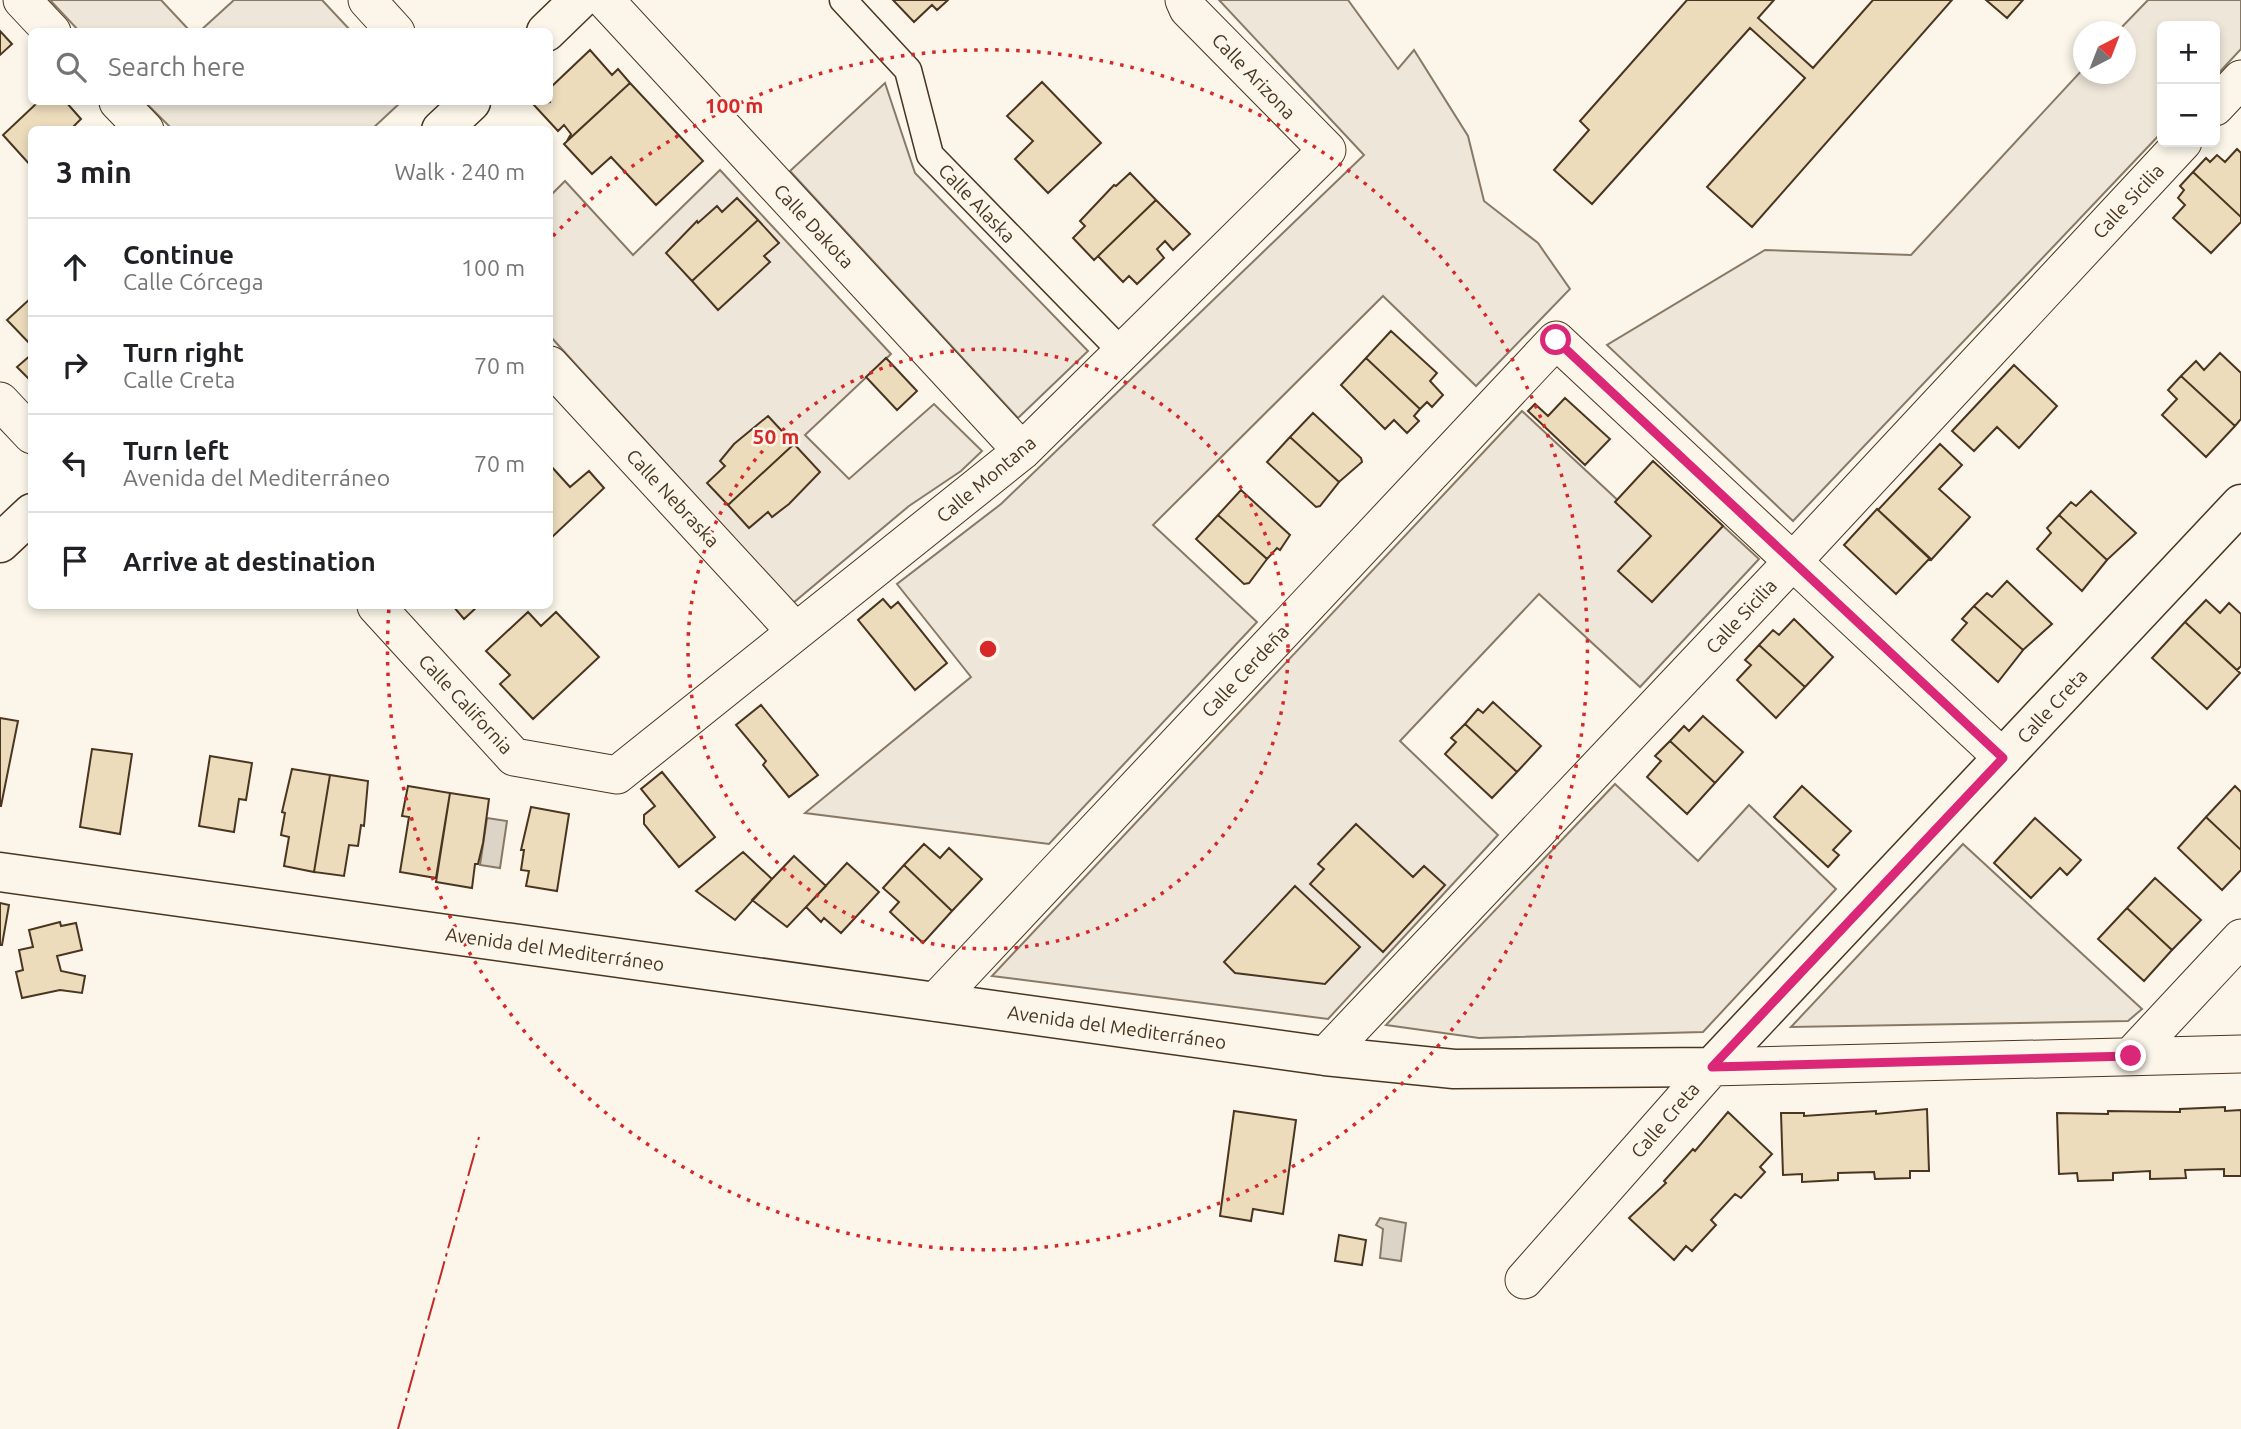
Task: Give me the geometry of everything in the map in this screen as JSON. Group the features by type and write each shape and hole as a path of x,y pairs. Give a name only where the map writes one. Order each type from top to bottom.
{"street":[{"path":"22,0 48,28"},
{"path":"367,0 392,28"},
{"path":"550,28 579,0"},
{"name":"Calle Dakota","path":"605,0 1022,451"},
{"name":"Calle Alaska","path":"843,0 908,70 930,155 1123,353"},
{"name":"Calle Arizona","path":"1184,0 1188,9 1327,150"},
{"path":"2220,102 2241,79"},
{"path":"121,105 141,126"},
{"name":"Calle Sicilia","path":"1325,1056 1793,561 2178,147"},
{"name":"Calle Montana","path":"617,775 1022,451 1327,150"},
{"name":"Calle Cerdeña","path":"935,1002 1556,340 1793,561"},
{"name":"Calle Nebraska","path":"553,368 796,632"},
{"path":"0,401 28,431"},
{"name":"Calle Creta","path":"1524,1280 1712,1067 2241,504"},
{"path":"0,542 28,517"},
{"path":"1793,561 2003,758"},
{"name":"Calle California","path":"379,609 514,757 617,775"},
{"name":"Avenida del Mediterráneo","path":"0,872 1325,1056 1454,1069 1712,1067 2241,1054"},
{"path":"2131,1056 2241,938"}],"shaded area":[{"path":"50,0 161,0 187,28 76,28"},
{"path":"234,0 322,0 348,28 203,28"},
{"path":"1219,0 1348,0 1398,69 1414,50 1468,136 1484,201 1538,243 1570,289 1476,386 1383,296 1153,525 1257,622 1049,844 805,813 971,677 897,584 1001,504 1364,155"},
{"path":"2148,0 2241,0 2241,49 2220,72 2220,21 2157,21 2157,137 1793,521 1607,345 1765,250 1911,255 2073,80 2073,84 2136,84 2136,21 2128,21"},
{"path":"885,83 915,173 1088,351 1018,418 790,171"},
{"path":"148,105 398,105 375,126 169,126"},
{"path":"720,170 891,354 805,435 849,479 934,404 982,451 961,471 909,506 793,603 553,339 553,193 565,181 633,255"},
{"path":"1522,411 1623,505 1659,467 1759,559 1640,687 1539,594 1400,741 1498,835 1328,1019 992,976"},
{"path":"1615,784 1698,861 1749,805 1836,889 1703,1032 1479,1038 1386,1025"},
{"path":"487,818 507,821 500,868 480,865"},
{"path":"1963,844 2142,1009 2128,1021 1791,1027"},
{"path":"1380,1218 1406,1223 1401,1261 1380,1258 1383,1229 1376,1225"}],"building":[{"path":"893,0 948,0 937,10 932,5 914,22"},
{"path":"1687,0 1774,0 1758,18 1813,68 1873,0 1952,0 1752,227 1707,187 1805,78 1750,28 1592,204 1554,170 1589,130 1580,121"},
{"path":"1986,0 2023,0 2007,18"},
{"path":"0,31 12,44 0,55"},
{"path":"590,50 612,75 618,69 630,83 567,141 571,134 564,125 558,131 534,105 553,105 553,85"},
{"path":"1042,82 1101,143 1048,193 1015,159 1033,141 1007,116"},
{"path":"630,83 703,161 656,205 611,157 592,174 564,144"},
{"path":"35,105 69,105 81,119 74,126 28,126 28,163 3,135"},
{"path":"2237,149 2241,153 2241,217 2193,172 2206,158 2210,162 2217,155 2225,162"},
{"path":"2193,172 2241,217 2241,222 2211,253 2173,218 2185,205 2178,198 2184,190 2180,186"},
{"path":"1130,173 1156,200 1094,260 1073,238 1085,226 1080,221 1114,185"},
{"path":"737,198 758,220 692,281 666,253 697,221 698,223 717,206 722,212"},
{"path":"1156,200 1190,234 1173,250 1165,241 1157,249 1164,258 1137,284 1129,276 1123,282 1098,256"},
{"path":"758,220 779,243 764,256 770,262 718,310 692,281"},
{"path":"28,301 28,342 7,320"},
{"path":"1391,331 1437,373 1430,381 1443,395 1432,407 1427,402 1420,409 1366,358"},
{"path":"2220,353 2241,373 2241,419 2235,426 2181,376 2196,361 2204,370"},
{"path":"28,357 28,378 17,367"},
{"path":"886,358 917,391 897,410 866,377"},
{"path":"1366,358 1420,409 1414,416 1419,421 1407,433 1394,420 1385,429 1341,385"},
{"path":"2014,365 2057,406 2019,448 1997,427 1974,451 1952,431"},
{"path":"2181,376 2235,426 2206,457 2162,415 2177,399 2168,390"},
{"path":"1565,398 1610,439 1585,465 1528,411 1535,404 1548,416"},
{"path":"1313,413 1361,458 1362,462 1339,482 1290,437"},
{"path":"768,416 794,444 728,505 707,483 725,466 720,461 734,444"},
{"path":"1290,437 1339,482 1320,506 1316,507 1267,462"},
{"path":"794,444 820,472 789,504 772,517 768,512 749,528 728,505"},
{"path":"1940,444 1962,465 1939,489 1970,517 1931,560 1878,510"},
{"path":"1653,461 1723,526 1652,602 1618,571 1651,536 1615,502"},
{"path":"553,468 570,487 589,471 604,488 553,536"},
{"path":"1241,490 1290,535 1280,550 1277,548 1267,559 1218,515"},
{"path":"2091,491 2136,533 2107,560 2059,515 2071,502 2076,506"},
{"path":"1877,509 1930,558 1896,594 1844,545"},
{"path":"1218,515 1267,559 1249,583 1244,584 1196,539"},
{"path":"2059,515 2107,560 2082,591 2037,549 2051,533 2047,528"},
{"path":"2007,581 2052,624 2023,650 1974,606 1987,593 1992,597"},
{"path":"883,599 891,608 898,602 947,663 915,690 858,620"},
{"path":"2206,600 2220,613 2229,603 2241,614 2241,666 2237,670 2185,622"},
{"path":"1974,606 2023,650 1998,682 1952,640 1967,623 1962,619"},
{"path":"456,609 475,609 464,619"},
{"path":"528,612 541,626 556,612 599,657 533,719 500,684 510,675 486,651"},
{"path":"1794,619 1833,657 1805,687 1759,645 1773,630 1779,635"},
{"path":"2185,622 2240,673 2207,709 2152,658"},
{"path":"1759,645 1805,687 1776,718 1737,680 1751,665 1745,660"},
{"path":"1493,702 1541,746 1517,772 1465,724 1478,709 1483,713"},
{"path":"761,705 818,775 789,797 763,765 766,761 736,725"},
{"path":"1703,716 1743,752 1715,783 1670,741 1684,726 1689,731"},
{"path":"0,718 18,721 1,806 0,806"},
{"path":"1465,724 1517,772 1492,798 1445,754 1456,742 1451,738"},
{"path":"1670,741 1715,783 1687,814 1647,777 1661,761 1655,756"},
{"path":"92,749 132,754 120,834 80,827"},
{"path":"210,756 252,763 246,800 239,799 234,832 199,826"},
{"path":"292,769 330,775 314,872 284,866 289,837 281,835 285,813 282,812"},
{"path":"662,772 715,837 679,867 644,824 644,815 655,806 641,789"},
{"path":"330,775 368,781 364,826 361,825 358,846 349,845 344,876 314,872"},
{"path":"408,786 450,793 436,878 400,872 409,817 402,816"},
{"path":"1802,786 1851,831 1833,850 1839,855 1828,867 1774,817"},
{"path":"2235,786 2241,792 2241,850 2206,817"},
{"path":"450,793 489,799 483,843 478,864 475,864 472,888 436,882"},
{"path":"531,807 569,814 557,891 526,886 529,871 521,870 524,850 521,850"},
{"path":"2206,817 2241,850 2241,870 2222,890 2178,848"},
{"path":"2035,818 2081,860 2067,875 2060,868 2031,898 1994,863"},
{"path":"1356,824 1413,877 1424,866 1445,885 1383,952 1310,884 1324,869 1318,864"},
{"path":"924,844 940,858 949,848 982,879 952,911 904,865"},
{"path":"743,852 772,879 735,920 696,891"},
{"path":"794,856 826,886 787,927 752,900"},
{"path":"847,863 879,892 841,933 824,918 821,922 806,907"},
{"path":"904,865 952,911 923,943 890,912 899,902 883,888"},
{"path":"2155,878 2201,920 2172,950 2127,908"},
{"path":"1295,886 1360,947 1325,984 1235,973 1224,962"},
{"path":"0,903 9,905 2,945 0,945"},
{"path":"2127,908 2172,950 2144,981 2098,939"},
{"path":"60,922 61,926 76,923 82,950 57,956 61,971 85,976 82,993 60,990 22,998 16,972 23,970 19,950 33,947 29,930"},
{"path":"2225,1107 2225,1111 2241,1110 2241,1176 2224,1176 2224,1169 2185,1170 2186,1178 2150,1179 2150,1171 2113,1173 2113,1180 2078,1181 2077,1173 2059,1174 2057,1113 2180,1112 2180,1109"},
{"path":"1927,1109 1929,1171 1910,1171 1910,1178 1875,1179 1874,1172 1838,1173 1838,1180 1802,1182 1802,1174 1783,1175 1781,1113 1804,1113 1804,1116"},
{"path":"1234,1111 1296,1120 1283,1214 1253,1209 1251,1221 1220,1216"},
{"path":"1728,1112 1772,1154 1760,1167 1765,1172 1741,1198 1735,1194 1711,1220 1716,1225 1692,1251 1686,1246 1674,1260 1629,1218 1666,1183 1664,1181 1693,1149 1695,1151"},
{"path":"1339,1235 1366,1240 1362,1265 1335,1261"}],"power":[{"path":"398,1429 479,1137"}],"route":[{"path":"1556,340 2003,758 1712,1067 2131,1056"}]}
